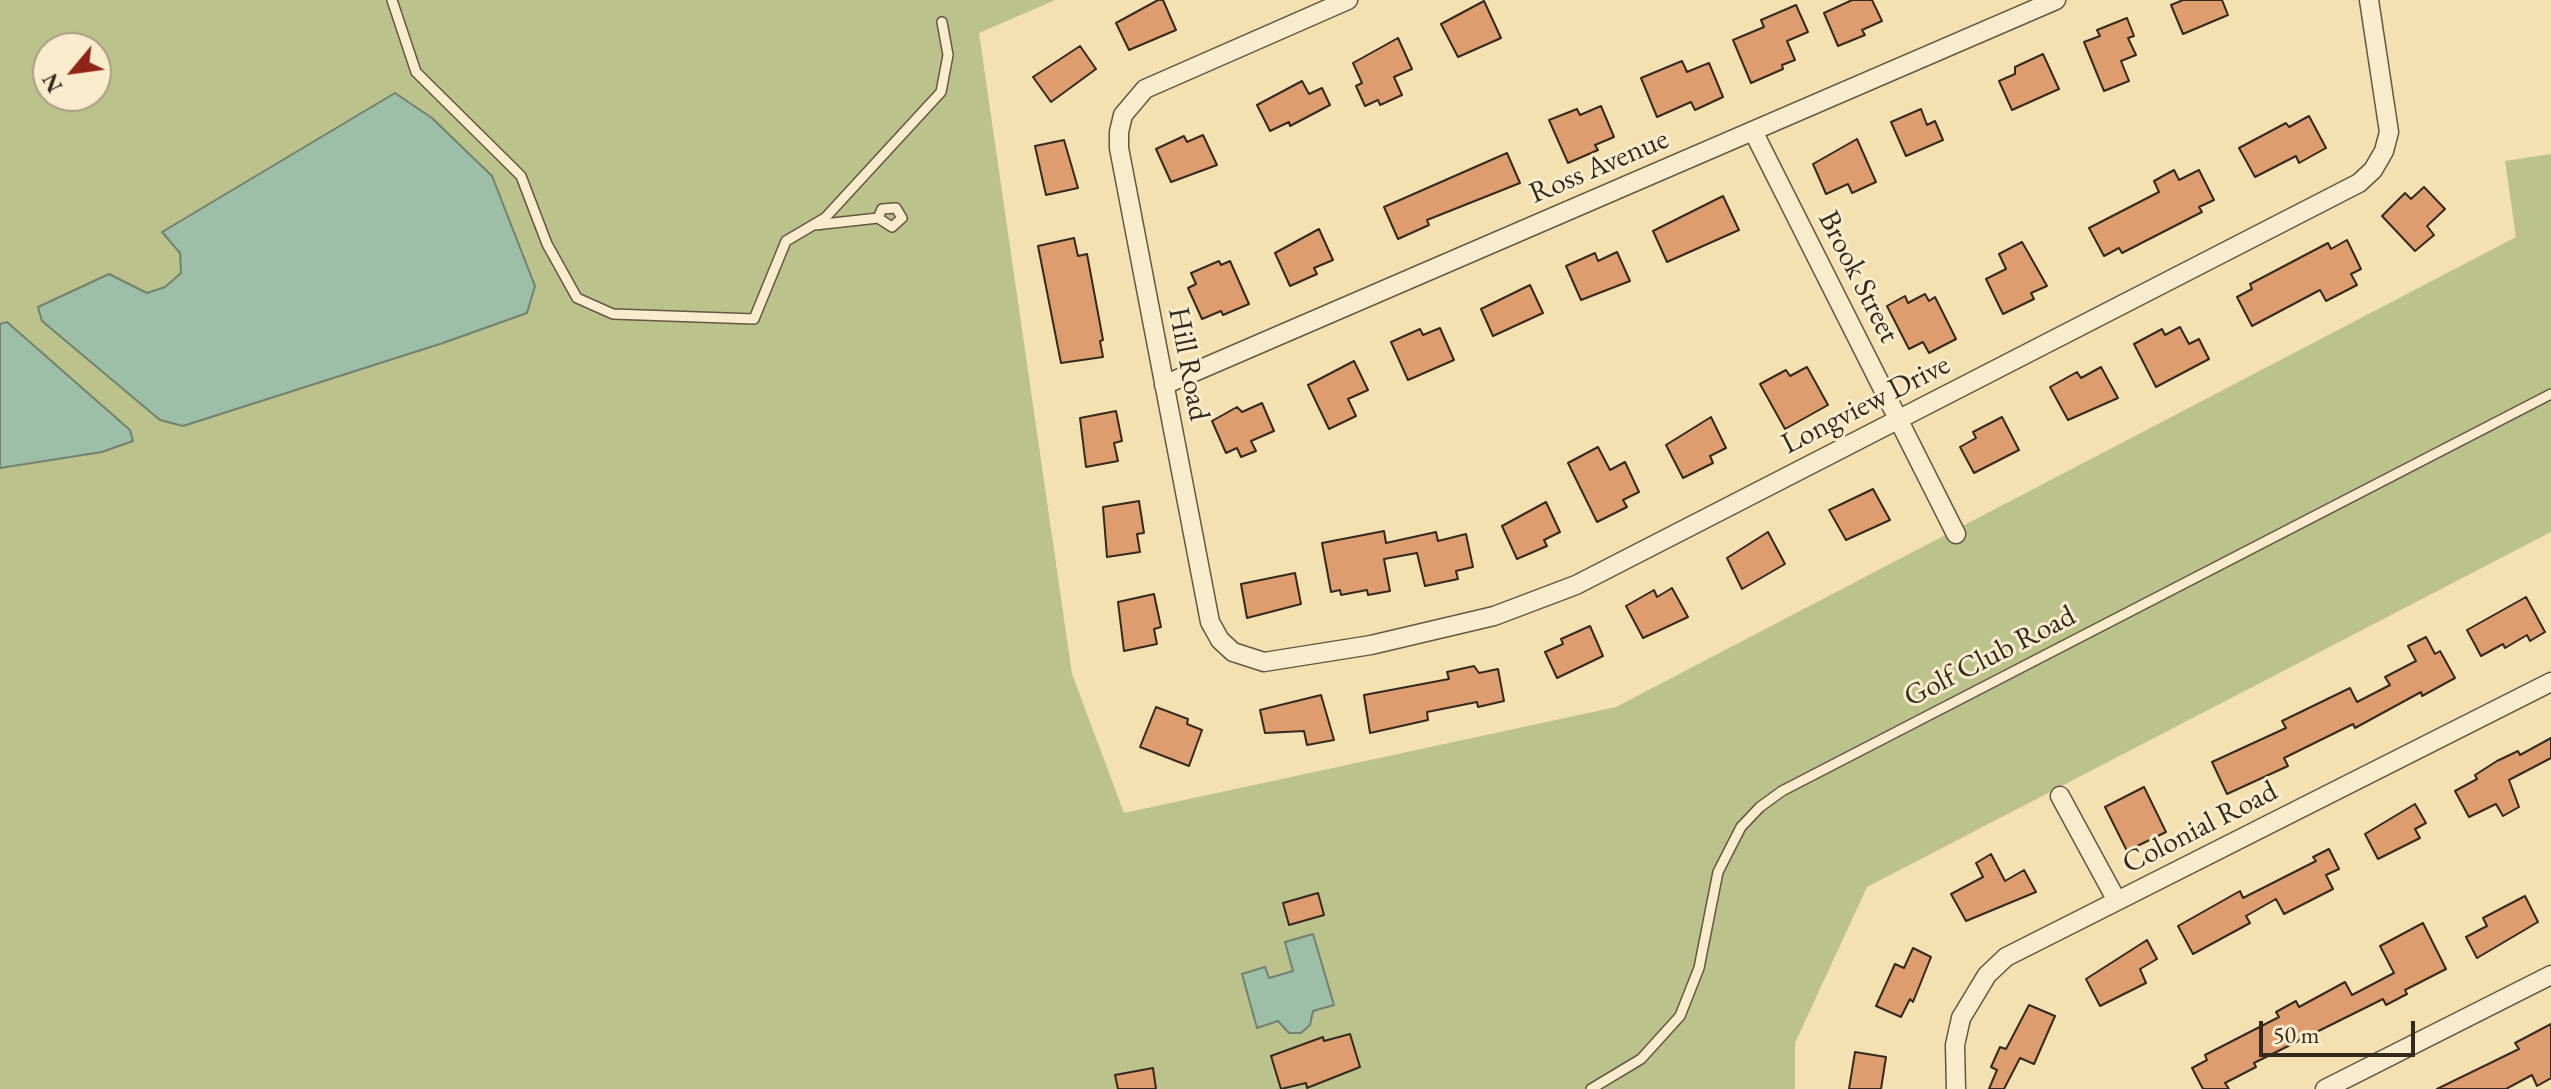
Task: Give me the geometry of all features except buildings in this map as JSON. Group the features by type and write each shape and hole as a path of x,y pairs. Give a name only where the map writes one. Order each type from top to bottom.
{"street":[{"name":"Hill Road","path":"1210,622 1119,148 1123,117 1132,101 1145,89 1348,0"},
{"name":"Ross Avenue","path":"1164,385 2056,0"},
{"name":"Longview Drive","path":"1210,622 1220,640 1233,652 1264,662 1371,645 1494,616 1576,585 2359,183 2384,151 2389,132 2369,0"},
{"name":"Brook Street","path":"1753,131 1956,534"},
{"name":"Colonial Road","path":"1956,1089 1955,1045 1961,1018 1987,975 2027,944 2551,682"},
{"path":"2060,796 2117,901"},
{"path":"2325,1089 2551,975"}],"lane":[{"path":"392,0 416,72 521,176 547,244 577,298 613,314 754,319 786,241 825,218 941,92 948,55 942,22"},
{"path":"812,226 878,218"},
{"name":"Golf Club Road","path":"1591,1089 1641,1059 1680,1016 1696,979 1718,872 1727,849 1741,827 1782,791 2551,394"}],"shaded area":[{"path":"0,0 1055,0 979,33 1072,674 1124,813 1616,707 2516,237 2505,161 2551,154 2551,532 1867,887 1795,1043 1795,1089 0,1089"},
{"path":"395,93 432,118 492,176 535,286 527,313 183,426 160,420 42,321 38,307 109,274 147,293 165,287 181,273 180,253 162,232"},
{"path":"7,322 130,430 133,441 102,452 0,468 0,324"},
{"path":"1313,934 1334,1005 1313,1011 1310,1025 1301,1033 1289,1033 1278,1021 1257,1028 1242,974 1265,967 1269,978 1293,971 1285,942"}]}
